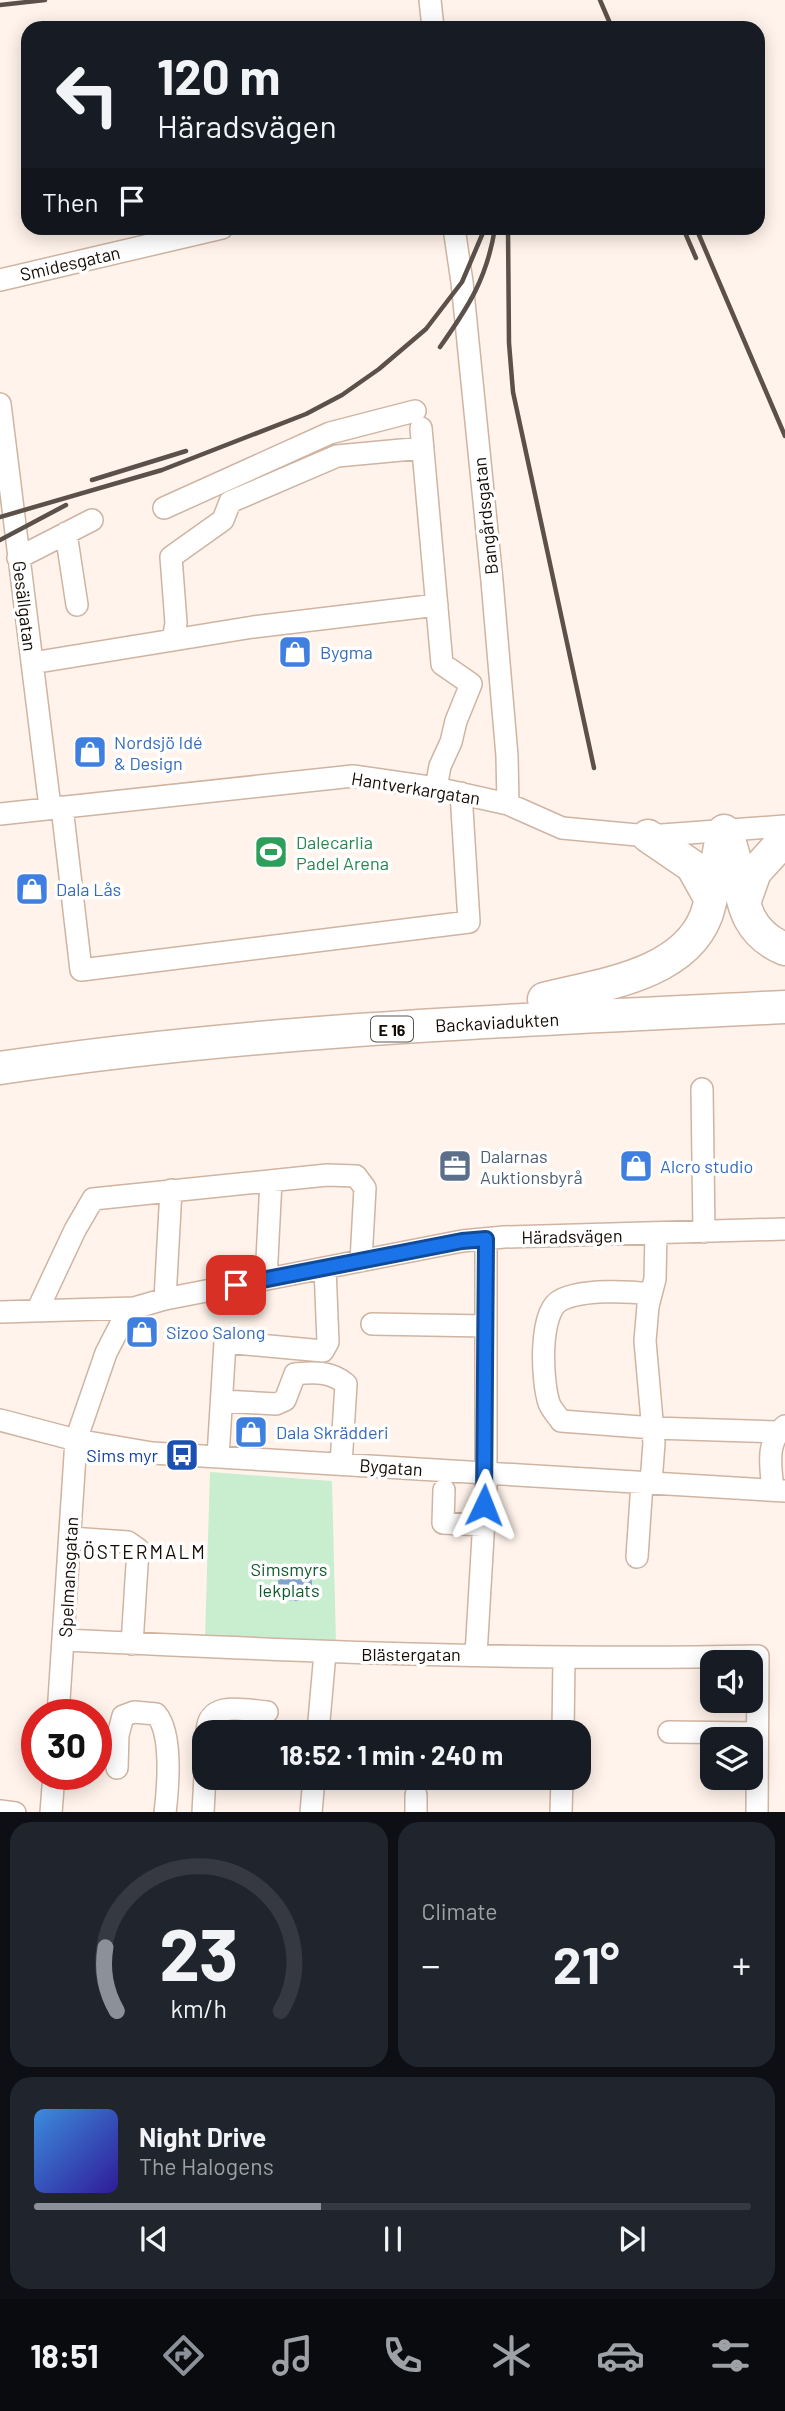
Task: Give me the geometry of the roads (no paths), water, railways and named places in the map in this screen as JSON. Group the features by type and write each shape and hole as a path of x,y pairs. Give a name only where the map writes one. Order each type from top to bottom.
{"highway":[{"path":"544,999 617,980 663,964 688,945 699,931 706,915 724,831"},
{"path":"724,831 732,850 748,916 758,931 776,946 785,949"},
{"path":"648,836 692,866 710,898"},
{"path":"744,903 755,872 785,839"},
{"name":"Backaviadukten","path":"0,1047 313,1013 785,987"},
{"name":"Backaviadukten","path":"0,1068 180,1046 313,1034 785,1007"}],"street":[{"path":"430,0 432,21"},
{"name":"Smidesgatan","path":"0,280 192,235"},
{"name":"Bangårdsgatan","path":"455,235 491,567 507,756 508,804"},
{"name":"Gesällgatan","path":"0,404 32,663 81,970 469,922 461,793"},
{"path":"164,508 330,433 420,429"},
{"path":"420,429 442,664 471,684 440,766 436,788"},
{"path":"173,640 176,622 171,557 223,520 230,502 337,456 420,429"},
{"path":"18,558 92,520"},
{"path":"66,533 77,605"},
{"path":"32,663 253,627 437,605"},
{"name":"Hantverkargatan","path":"0,814 353,776 436,788 508,804 562,828 648,836 785,826"},
{"path":"702,1089 704,1232"},
{"path":"37,1311 75,1230 93,1199 327,1175 356,1176 365,1188 361,1261"},
{"path":"266,1279 271,1181"},
{"path":"165,1299 171,1190"},
{"name":"Häradsvägen","path":"0,1312 134,1308 165,1299 462,1241 785,1229"},
{"path":"637,1557 654,1428 645,1341 646,1314 655,1279 656,1234"},
{"path":"476,1655 485,1472 486,1239"},
{"path":"218,1457 225,1342 323,1351 327,1342 325,1268"},
{"path":"652,1294 578,1294 558,1301 548,1317 544,1371 549,1405 561,1420 654,1428 781,1429 770,1453 779,1491"},
{"path":"76,1440 106,1353 125,1316 134,1308"},
{"path":"372,1324 486,1326"},
{"path":"222,1401 276,1404 285,1400 295,1374 325,1373 338,1377 346,1384 341,1464"},
{"name":"Bygatan","path":"0,1420 76,1440 152,1453 779,1491"},
{"name":"Spelmansgatan","path":"59,1699 76,1440"},
{"path":"444,1490 443,1523 483,1525"},
{"path":"70,1538 128,1542 138,1549 131,1644"},
{"name":"Blästergatan","path":"65,1640 325,1653 564,1658 758,1656 757,1727"},
{"path":"319,1720 325,1653"},
{"path":"563,1720 564,1658"},
{"path":"209,1720 214,1713 232,1709 267,1712"},
{"path":"117,1768 118,1735 123,1716 134,1712 156,1714 161,1719 167,1754 169,1778 165,1812"},
{"path":"669,1732 700,1732"},
{"path":"51,1812 53,1790"},
{"path":"203,1812 204,1790"},
{"path":"311,1812 313,1790"},
{"path":"561,1812 562,1790"},
{"path":"757,1790 757,1812"},
{"path":"0,1811 15,1812"}],"water":[{"path":"295,1567 307,1572 312,1584 307,1596 295,1601 283,1596 278,1584 283,1572"}],"railway":[{"path":"0,5 45,0"},
{"path":"600,0 609,21"},
{"path":"0,517 162,470 306,414 342,395 379,369 426,329 462,282 482,235"},
{"path":"440,347 460,318 482,277 494,235"},
{"path":"508,235 509,343 513,392 594,768"},
{"path":"686,235 696,258"},
{"path":"699,235 785,436"},
{"path":"92,480 186,451"},
{"path":"0,540 66,505"}],"place":[{"name":"Bygma","path":"295,652"},
{"name":"Nordsjö Idé & Design","path":"90,752"},
{"name":"Dalecarlia Padel Arena","path":"271,852"},
{"name":"Dala Lås","path":"32,889"},
{"name":"Dalarnas Auktionsbyrå","path":"455,1166"},
{"name":"Alcro studio","path":"636,1166"},
{"name":"Sizoo Salong","path":"142,1332"},
{"name":"Dala Skrädderi","path":"251,1432"},
{"name":"Sims myr","path":"182,1455"}],"district":[{"name":"ÖSTERMALM","path":"145,1551"}],"park label":[{"name":"Simsmyrs lekplats","path":"289,1579"}]}
